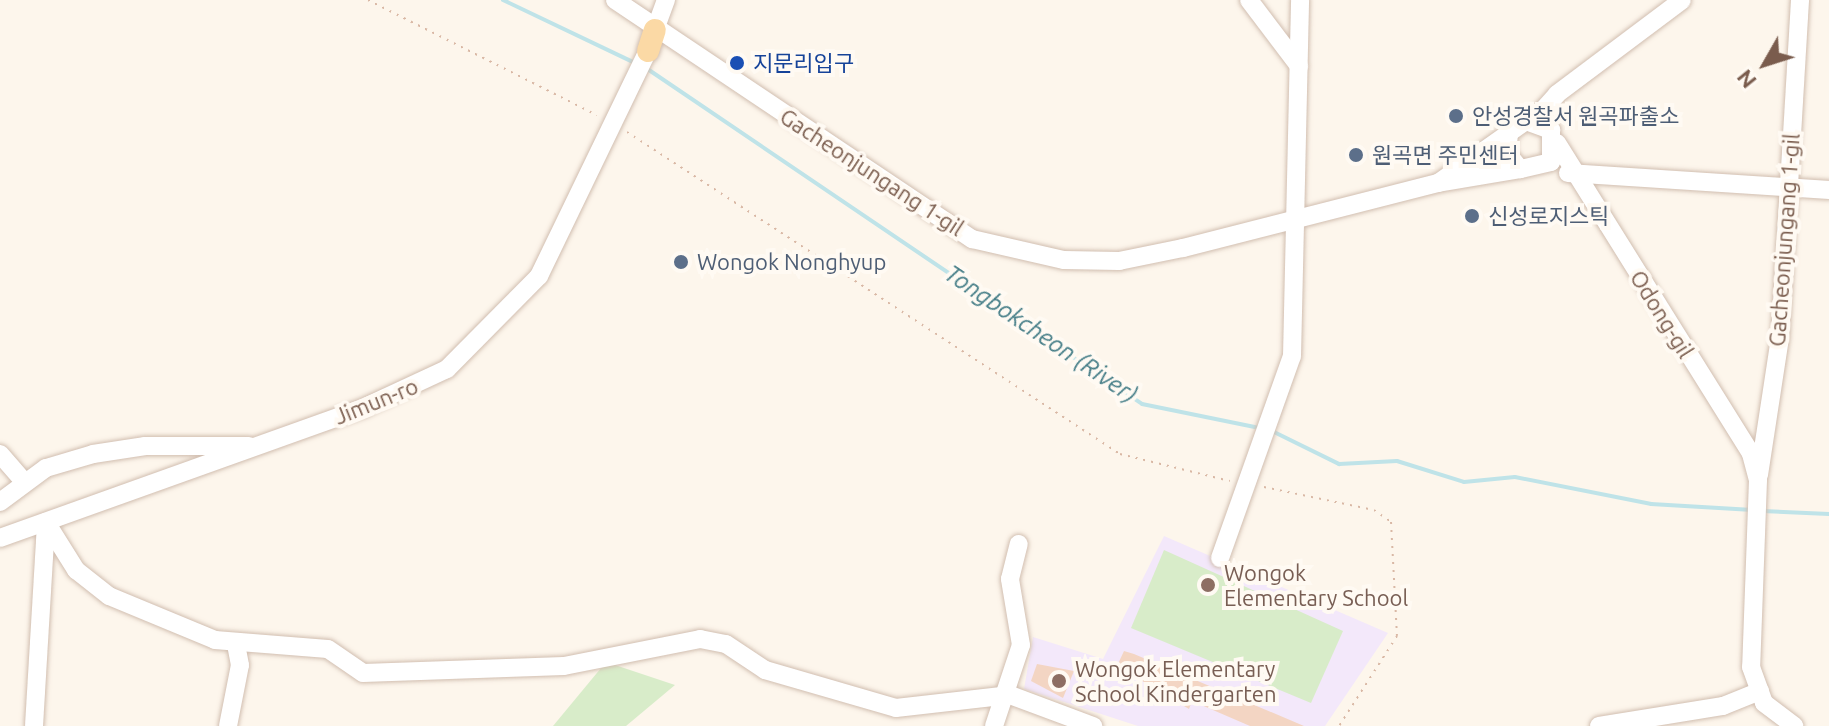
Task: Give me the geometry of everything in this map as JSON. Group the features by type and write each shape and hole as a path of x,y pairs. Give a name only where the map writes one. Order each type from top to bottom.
{"street":[{"name":"Gacheonjungang 1-gil","path":"615,0 652,40 972,239 1064,260 1119,261 1299,223 1438,183 1509,133"},
{"name":"Jimun-ro","path":"0,538 259,447 419,386 493,331 539,276 624,105 666,0"},
{"path":"1249,0 1299,66"},
{"path":"1220,558 1292,356 1299,223 1300,0"},
{"path":"1520,169 1507,153 1509,133 1533,121 1557,94 1682,0"},
{"name":"Gacheonjungang 1-gil","path":"1760,691 1751,667 1753,567 1758,484 1780,337 1800,0"},
{"path":"1533,121 1551,130 1557,143 1541,170"},
{"name":"Odong-gil","path":"1557,143 1751,454 1758,484"},
{"path":"1438,183 1520,169 1829,190"},
{"path":"0,502 46,468 132,448 259,447"},
{"path":"0,454 25,483"},
{"path":"46,522 76,570 109,596 236,644 328,649 363,673 564,666 700,639 726,644 765,670 896,708 1005,695 1093,726"},
{"path":"34,726 46,522"},
{"path":"994,726 1021,645 1010,579 1019,544"},
{"path":"228,726 240,665 236,644"},
{"path":"1599,726 1723,706 1760,691 1764,703 1794,726"}],"path":[{"path":"368,0 615,124 1120,454 1249,478 1374,510 1391,522 1397,636 1339,726"}],"shaded area":[{"name":"Wongok Elementary School","path":"1164,536 1388,633 1325,726 1138,726 1024,689 1033,637 1103,659"}],"green space":[{"path":"1164,550 1343,631 1311,703 1131,628"},
{"path":"606,662 675,685 626,726 553,726"}],"building":[{"path":"1124,651 1304,726 1250,726 1192,701 1189,709 1117,666"},
{"path":"1037,664 1074,671 1063,698 1031,681"}],"waterway":[{"name":"Tongbokcheon (River)","path":"503,0 635,63"},
{"name":"Tongbokcheon (River)","path":"646,68 1142,404 1260,428"},
{"name":"Tongbokcheon (River)","path":"1272,431 1339,464 1397,461 1464,482 1515,477 1651,504 1753,510"},
{"name":"Tongbokcheon (River)","path":"1762,511 1829,514"}],"place":[{"name":"지문리입구","path":"737,63"},
{"name":"안성경찰서 원곡파출소","path":"1456,116"},
{"name":"원곡면 주민센터","path":"1356,155"},
{"name":"신성로지스틱","path":"1472,216"},
{"name":"Wongok Nonghyup","path":"681,262"},
{"name":"Wongok Elementary School","path":"1208,585"},
{"name":"Wongok Elementary School Kindergarten","path":"1059,681"}]}
